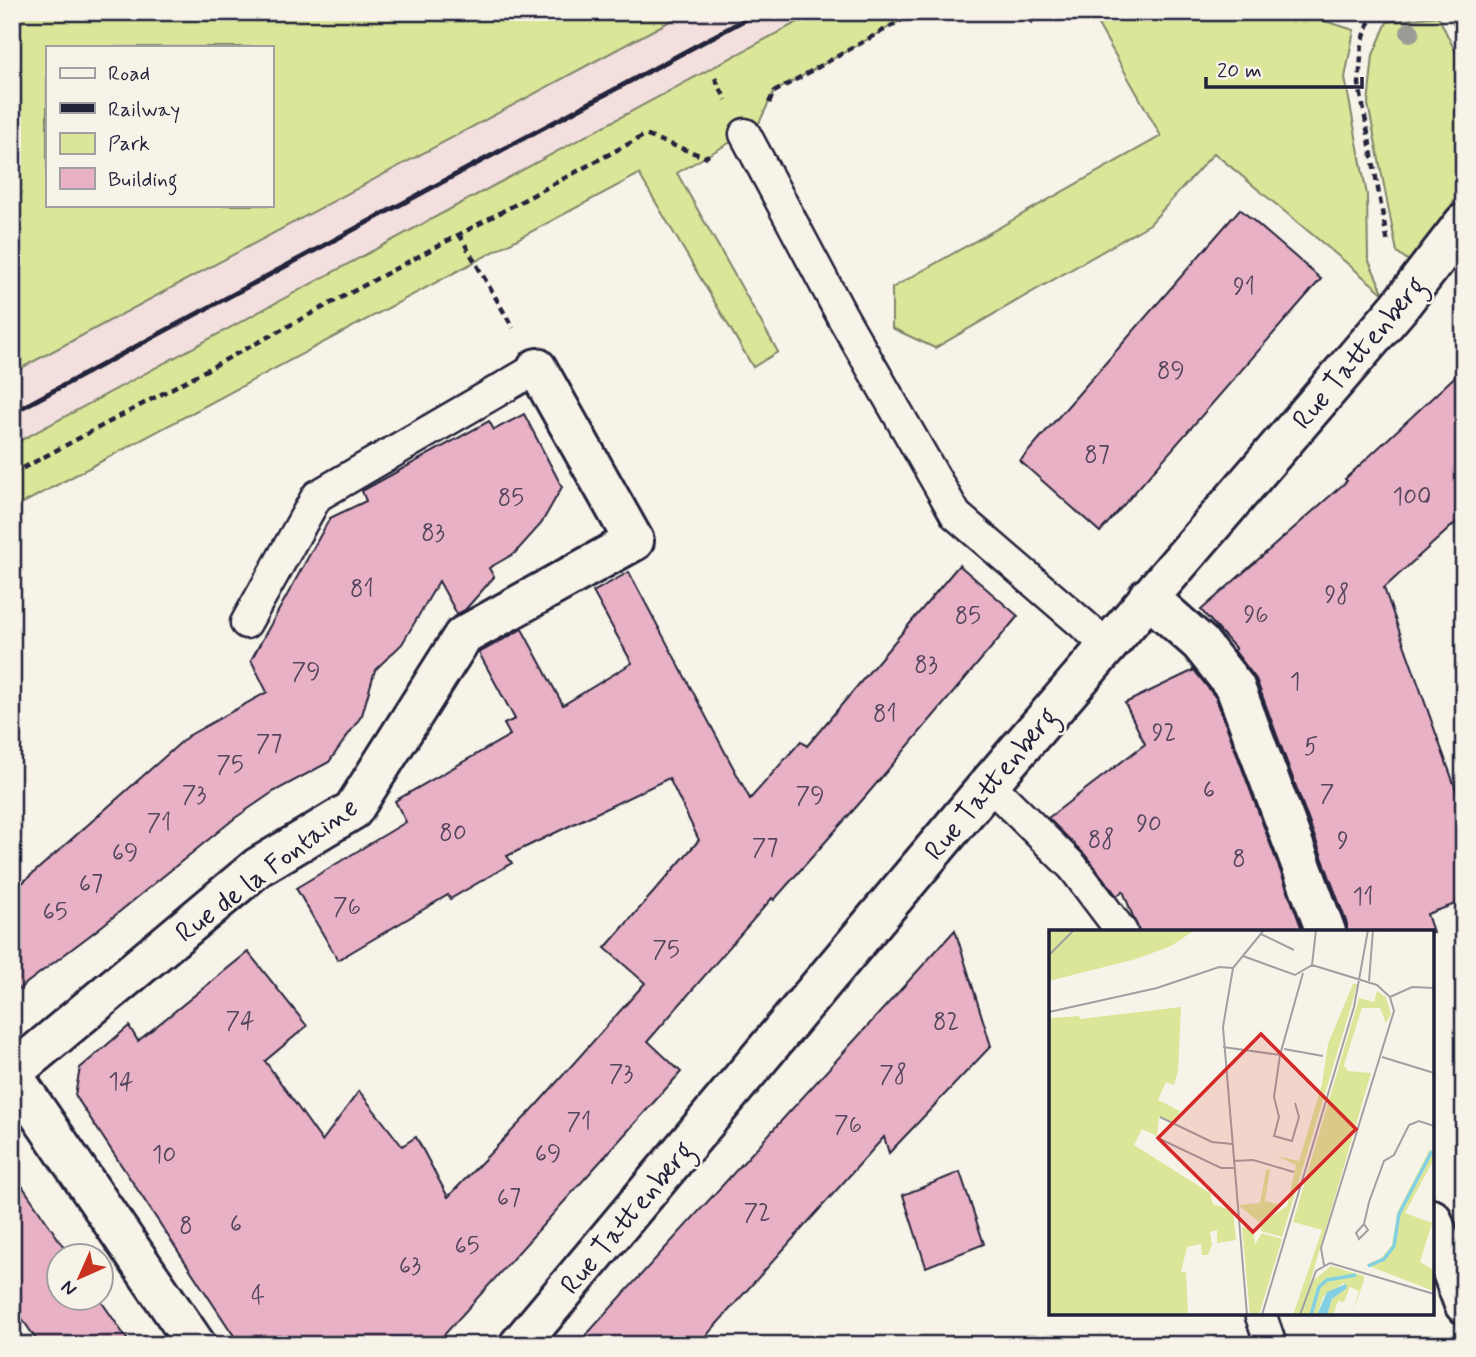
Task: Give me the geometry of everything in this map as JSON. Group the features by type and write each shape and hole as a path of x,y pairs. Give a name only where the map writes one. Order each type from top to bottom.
{"street":[{"name":"Rue Tattenberg","path":"519,1345 989,783 1399,307 1464,223"},
{"name":"Rue de la Fontaine","path":"12,1074 258,867 353,810 463,636 634,541 537,368"},
{"path":"1148,597 1200,643 1235,687 1325,930"},
{"path":"12,1074 196,1345"},
{"path":"1434,1224 1464,1304"}],"lane":[{"path":"745,134 842,316 956,514 1107,645"},
{"path":"246,623 317,496 537,368"},
{"path":"989,783 1073,867 1120,930"},
{"path":"1261,1315 1271,1345"}],"path":[{"path":"12,474 645,135 705,157 757,128 774,92 916,12"},
{"path":"1030,23 1038,12"},
{"path":"1346,12 1370,19"},
{"path":"1376,12 1370,19 1362,43 1359,84 1399,307"},
{"path":"1448,12 1464,38"},
{"path":"459,234 510,322"}],"shaded area":[{"path":"687,12 816,12 12,445 12,373"}],"green space":[{"path":"12,12 687,12 12,373"},
{"path":"816,12 916,12 774,92 757,127 677,173 778,352 753,367 639,174 12,509 12,445"},
{"path":"1091,12 1295,12 1354,30 1345,78 1367,195 1368,259 1384,294 1214,153 1150,224 935,348 892,328 892,288 1161,136"},
{"path":"1438,16 1464,69 1464,188 1409,261 1397,252 1368,104 1373,55 1387,22"}],"building":[{"path":"1240,209 1321,279 1100,532 1020,461"},
{"path":"1464,368 1464,515 1384,588 1464,812 1464,901 1427,914 1432,930 1347,930 1256,679 1234,650 1236,649 1201,610 1347,481 1345,479"},
{"path":"524,414 562,487 541,524 515,553 489,568 494,577 465,610 457,614 439,581 402,644 375,670 362,715 329,762 273,792 235,818 97,930 12,994 12,892 188,736 267,692 251,660 330,518 366,501 362,491 489,421 494,430"},
{"path":"959,565 1018,616 865,797 774,900 772,898 648,1041 681,1072 435,1345 240,1345 75,1095 80,1068 129,1026 138,1041 248,952 307,1026 265,1061 322,1141 359,1091 402,1146 416,1137 448,1197 533,1109 645,983 605,948 699,840 669,778 507,856 512,863 450,899 448,895 338,960 296,888 406,822 395,801 510,735 504,724 515,719 479,653 522,629 563,705 632,663 593,592 629,572 750,799 801,741 807,746"},
{"path":"1194,670 1216,698 1302,930 1138,930 1123,891 1117,896 1085,855 1048,818 1145,744 1125,703"},
{"path":"955,930 991,1046 889,1153 884,1137 698,1345 577,1345"},
{"path":"12,1171 60,1242 46,1242 46,1312 109,1312 131,1345 40,1345 12,1304"},
{"path":"960,1172 984,1244 926,1267 903,1195"}],"railway":[{"path":"12,413 759,12"}]}
